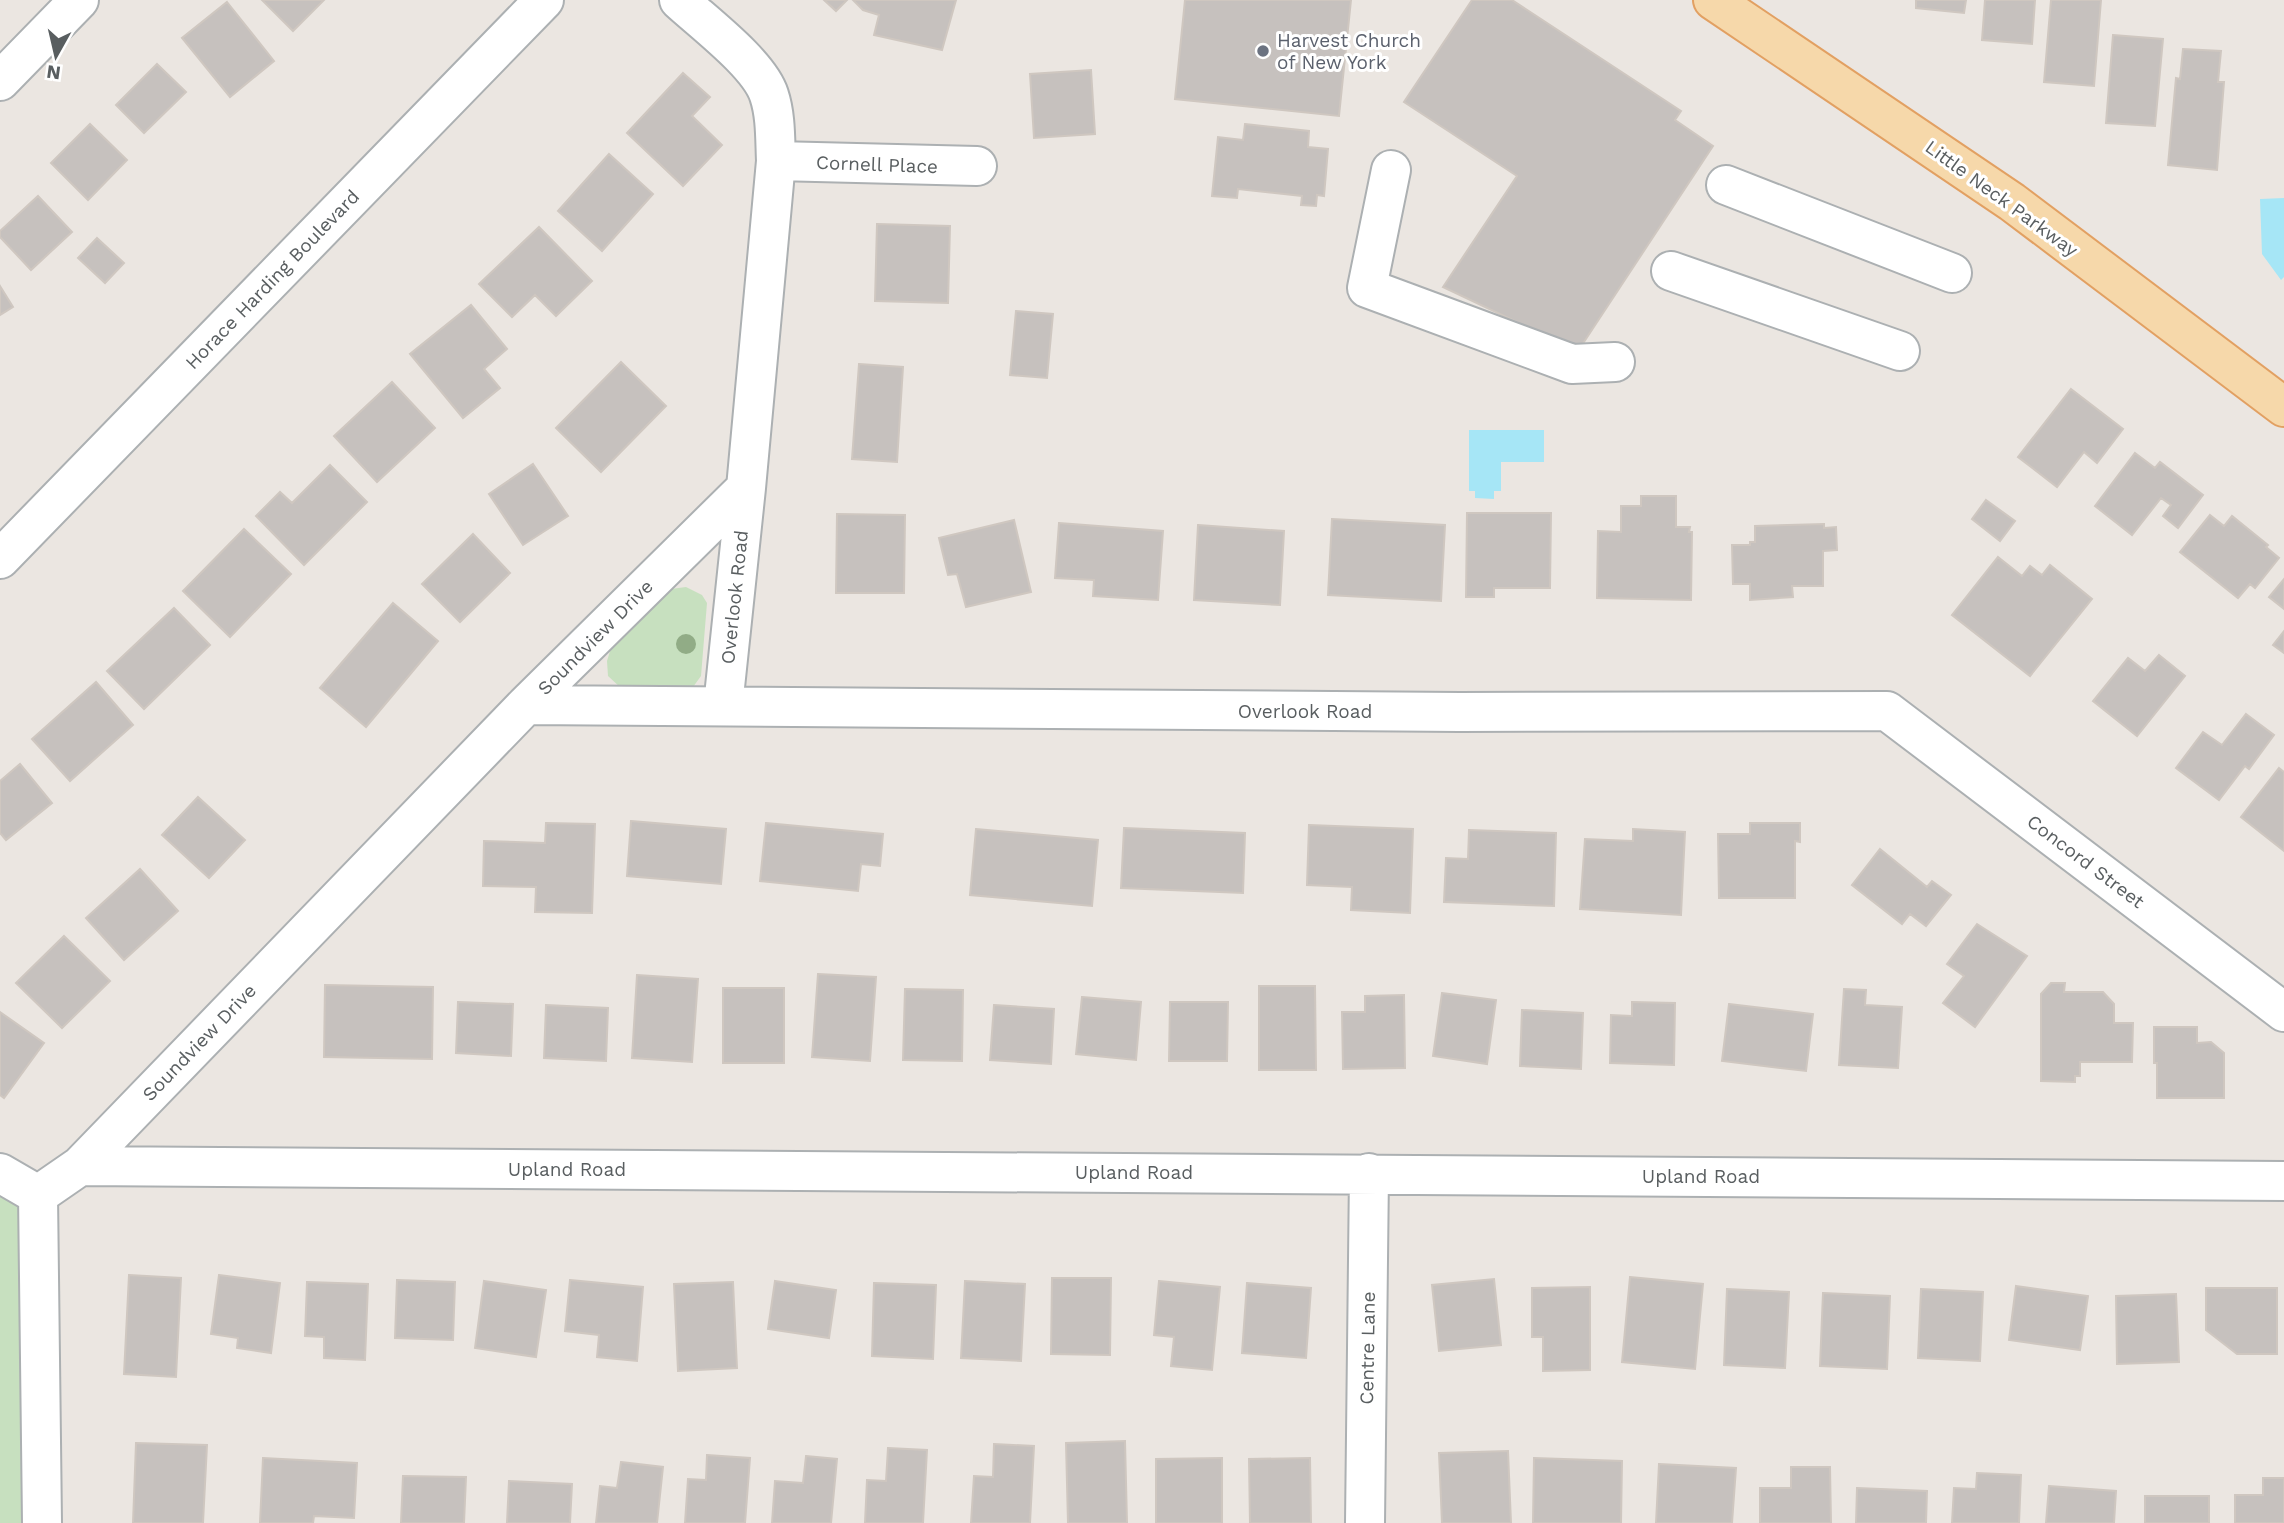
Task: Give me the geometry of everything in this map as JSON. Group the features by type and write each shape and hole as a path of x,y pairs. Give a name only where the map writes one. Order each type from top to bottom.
{"main road":[{"name":"Little Neck Parkway","path":"1713,0 2012,202 2284,407"}],"street":[{"path":"0,81 79,0"},
{"name":"Horace Harding Boulevard","path":"0,559 544,0"},
{"path":"679,0 759,74 769,95 775,130 776,161 746,488"},
{"name":"Cornell Place","path":"776,161 977,166"},
{"path":"1391,170 1367,288 1572,364 1615,362"},
{"path":"1726,185 1952,273"},
{"path":"1671,271 1900,351"},
{"name":"Soundview Drive","path":"79,1166 526,705 746,488"},
{"name":"Overlook Road","path":"723,706 746,488"},
{"name":"Overlook Road","path":"526,705 1460,712 1887,711"},
{"name":"Concord Street","path":"1887,711 2284,1012"},
{"path":"38,1195 79,1166"},
{"name":"Upland Road","path":"79,1166 2284,1181"},
{"path":"0,1173 38,1195"},
{"name":"Centre Lane","path":"1366,1523 1369,1173"},
{"path":"38,1195 43,1523"}],"green space":[{"path":"686,587 702,595 707,603 701,676 693,687 621,688 608,676 607,661 611,648 671,589"},
{"path":"0,1184 30,1201 35,1523 0,1523"}],"water":[{"path":"2284,198 2284,277 2281,280 2262,254 2260,199"},
{"path":"1469,430 1544,430 1544,462 1501,462 1501,491 1494,491 1494,499 1475,498 1475,491 1469,491"}],"building":[{"path":"262,0 324,0 293,31"},
{"path":"824,0 847,0 836,11"},
{"path":"853,0 956,0 942,50 874,35 879,15 863,10"},
{"name":"Harvest Church of New York","path":"1185,0 1351,0 1339,116 1175,99"},
{"path":"1472,0 1512,0 1681,111 1675,120 1713,146 1578,351 1443,287 1517,176 1404,102"},
{"path":"1916,0 1966,0 1964,13 1916,8"},
{"path":"1985,0 2035,0 2032,44 1982,40"},
{"path":"2051,0 2101,0 2094,86 2044,82"},
{"path":"227,2 274,61 230,97 182,38"},
{"path":"2113,35 2163,39 2155,126 2106,123"},
{"path":"2183,49 2221,51 2218,82 2224,82 2217,170 2168,165 2176,78 2180,79"},
{"path":"157,64 186,92 144,133 116,105"},
{"path":"1091,70 1095,134 1034,138 1030,74"},
{"path":"683,73 710,97 692,116 722,145 683,186 627,133"},
{"path":"90,124 127,160 88,200 51,163"},
{"path":"1245,124 1309,131 1308,147 1328,149 1324,196 1317,195 1316,206 1301,205 1302,196 1238,189 1237,198 1212,196 1218,137 1243,140"},
{"path":"609,154 653,194 602,251 558,211"},
{"path":"38,196 72,232 31,270 0,237 0,231"},
{"path":"877,224 950,226 948,303 875,301"},
{"path":"539,227 592,281 556,316 535,295 512,317 479,284"},
{"path":"97,238 124,263 105,283 78,258"},
{"path":"0,286 13,307 0,315"},
{"path":"471,305 507,349 484,369 500,388 463,418 410,354"},
{"path":"1016,311 1053,314 1047,378 1010,375"},
{"path":"621,362 666,406 601,472 556,428"},
{"path":"859,364 903,367 897,462 852,459"},
{"path":"392,382 435,428 377,482 334,436"},
{"path":"2071,389 2123,429 2097,463 2084,452 2057,487 2018,457"},
{"path":"2135,453 2155,468 2160,462 2203,495 2178,528 2163,516 2171,505 2161,498 2132,535 2095,506"},
{"path":"533,464 568,516 523,545 489,494"},
{"path":"330,465 367,502 304,565 256,516 280,492 292,503"},
{"path":"1641,496 1676,496 1676,527 1690,527 1689,532 1692,532 1691,600 1597,598 1598,531 1621,532 1621,506 1641,506"},
{"path":"1986,500 2015,521 2000,541 1972,519"},
{"path":"1467,513 1551,513 1550,588 1494,588 1494,597 1466,597"},
{"path":"837,514 905,515 904,593 836,593"},
{"path":"2210,515 2224,526 2232,516 2268,545 2266,547 2279,558 2255,588 2250,584 2238,598 2180,552"},
{"path":"1332,519 1445,525 1441,601 1328,595"},
{"path":"1014,520 1031,592 966,607 957,574 948,575 939,538"},
{"path":"1059,523 1163,531 1158,600 1093,596 1094,580 1055,578"},
{"path":"1824,524 1824,528 1836,527 1837,550 1823,551 1823,586 1792,586 1793,597 1750,600 1750,584 1733,584 1732,545 1750,545 1750,542 1755,542 1755,526"},
{"path":"1198,525 1284,531 1280,605 1194,600"},
{"path":"244,529 291,574 230,637 183,591"},
{"path":"473,534 510,573 460,622 422,584"},
{"path":"1998,557 2022,576 2030,566 2042,575 2050,565 2092,599 2030,676 1952,615"},
{"path":"2284,579 2284,609 2269,597"},
{"path":"393,603 438,641 366,727 320,688"},
{"path":"174,608 210,645 144,709 107,671"},
{"path":"2284,631 2284,653 2273,645"},
{"path":"2159,655 2185,676 2137,736 2093,701 2128,658 2145,671"},
{"path":"96,682 133,725 70,781 32,739"},
{"path":"2246,714 2274,735 2249,769 2245,766 2219,800 2176,768 2203,732 2222,745"},
{"path":"20,764 52,803 6,840 0,833 0,781"},
{"path":"2279,768 2284,772 2284,851 2241,817"},
{"path":"198,797 245,840 209,878 162,835"},
{"path":"631,821 726,829 721,884 627,876"},
{"path":"546,823 595,824 592,913 535,912 536,887 483,886 484,841 545,843"},
{"path":"766,823 883,834 880,866 861,864 858,891 760,881"},
{"path":"1750,823 1800,823 1800,842 1795,841 1795,898 1719,898 1718,834 1750,834"},
{"path":"1309,825 1413,829 1410,913 1351,910 1352,887 1307,885"},
{"path":"1124,828 1245,833 1243,893 1121,888"},
{"path":"976,829 1098,840 1092,906 970,895"},
{"path":"1633,829 1685,832 1681,915 1580,909 1585,839 1633,841"},
{"path":"1469,830 1556,833 1554,906 1444,902 1446,858 1468,859"},
{"path":"1880,849 1927,887 1932,881 1951,895 1926,926 1910,914 1902,924 1852,885"},
{"path":"140,869 178,911 124,960 86,918"},
{"path":"1977,924 2027,956 1975,1027 1943,1003 1964,976 1947,964"},
{"path":"64,936 110,981 62,1028 16,983"},
{"path":"818,974 876,977 870,1061 812,1057"},
{"path":"637,975 698,979 692,1062 632,1058"},
{"path":"2051,983 2065,983 2064,992 2103,992 2114,1004 2114,1023 2133,1023 2132,1062 2080,1062 2080,1076 2075,1076 2075,1082 2041,1081 2041,994"},
{"path":"325,985 433,987 432,1059 324,1057"},
{"path":"1259,986 1315,986 1316,1070 1259,1070"},
{"path":"723,988 784,988 784,1063 723,1063"},
{"path":"905,989 963,990 962,1061 903,1060"},
{"path":"1844,989 1866,990 1865,1005 1902,1007 1898,1068 1839,1065"},
{"path":"1442,993 1496,1000 1487,1064 1433,1056"},
{"path":"1404,995 1405,1068 1343,1069 1342,1012 1365,1012 1365,996"},
{"path":"1082,997 1141,1002 1136,1060 1076,1054"},
{"path":"458,1002 513,1004 511,1056 456,1053"},
{"path":"1170,1002 1228,1002 1227,1061 1169,1061"},
{"path":"1632,1002 1675,1003 1674,1065 1610,1063 1611,1015 1632,1016"},
{"path":"1729,1004 1813,1014 1806,1071 1722,1061"},
{"path":"546,1005 608,1008 606,1061 544,1058"},
{"path":"994,1005 1054,1009 1051,1064 990,1060"},
{"path":"1522,1010 1583,1013 1581,1069 1520,1066"},
{"path":"0,1012 44,1043 4,1098 0,1095"},
{"path":"2154,1027 2197,1027 2197,1043 2211,1042 2224,1053 2224,1098 2157,1098"},
{"path":"129,1275 181,1278 176,1377 124,1374"},
{"path":"219,1275 280,1283 271,1353 237,1348 238,1338 211,1334"},
{"path":"1630,1277 1703,1284 1695,1369 1622,1362"},
{"path":"1052,1278 1111,1278 1110,1355 1051,1354"},
{"path":"1494,1279 1501,1345 1439,1351 1432,1285"},
{"path":"397,1280 455,1282 453,1340 395,1338"},
{"path":"570,1280 643,1287 637,1361 597,1357 599,1335 565,1331"},
{"path":"484,1281 546,1290 536,1357 475,1348"},
{"path":"775,1281 836,1290 829,1338 768,1329"},
{"path":"965,1281 1025,1284 1021,1361 961,1358"},
{"path":"1159,1281 1220,1287 1212,1370 1171,1366 1174,1337 1154,1335"},
{"path":"307,1282 368,1284 365,1360 324,1358 324,1337 305,1336"},
{"path":"733,1282 737,1368 678,1371 674,1284"},
{"path":"874,1283 936,1285 933,1359 872,1356"},
{"path":"1247,1283 1311,1288 1306,1358 1242,1353"},
{"path":"2016,1286 2088,1296 2080,1350 2009,1340"},
{"path":"1590,1287 1590,1370 1543,1371 1543,1337 1532,1337 1532,1288"},
{"path":"2206,1288 2277,1288 2277,1354 2237,1354 2206,1330"},
{"path":"1727,1289 1789,1292 1785,1368 1724,1365"},
{"path":"1921,1289 1983,1292 1980,1361 1918,1358"},
{"path":"1823,1293 1890,1296 1887,1369 1820,1366"},
{"path":"2176,1294 2179,1362 2117,1364 2116,1296"},
{"path":"1125,1441 1127,1523 1068,1523 1066,1443"},
{"path":"136,1443 207,1445 203,1523 133,1523"},
{"path":"994,1444 1034,1446 1030,1523 971,1523 974,1476 993,1477"},
{"path":"888,1448 927,1450 923,1523 865,1523 867,1480 886,1481"},
{"path":"1508,1451 1511,1523 1442,1523 1439,1453"},
{"path":"707,1455 750,1458 745,1523 685,1523 688,1479 706,1480"},
{"path":"806,1456 837,1459 831,1523 772,1523 775,1481 803,1483"},
{"path":"263,1458 357,1463 354,1518 314,1516 313,1523 260,1523"},
{"path":"1222,1458 1222,1523 1156,1523 1156,1459"},
{"path":"1310,1458 1311,1523 1250,1523 1249,1459"},
{"path":"1534,1458 1622,1461 1621,1523 1533,1523"},
{"path":"621,1462 663,1467 657,1523 596,1523 600,1486 617,1488"},
{"path":"1659,1464 1736,1468 1732,1523 1656,1523"},
{"path":"1791,1467 1830,1467 1831,1523 1760,1523 1760,1488 1791,1488"},
{"path":"1977,1473 2021,1475 2019,1523 1952,1523 1954,1488 1976,1489"},
{"path":"403,1476 466,1477 464,1523 401,1523"},
{"path":"2263,1478 2284,1478 2284,1523 2235,1523 2235,1495 2263,1495"},
{"path":"509,1481 572,1484 570,1523 507,1523"},
{"path":"2049,1486 2116,1491 2114,1523 2046,1523"},
{"path":"1857,1488 1927,1491 1926,1523 1856,1523"},
{"path":"2145,1496 2209,1496 2209,1523 2145,1523"}],"place":[{"name":"Harvest Church of New York","path":"1263,51"}]}
